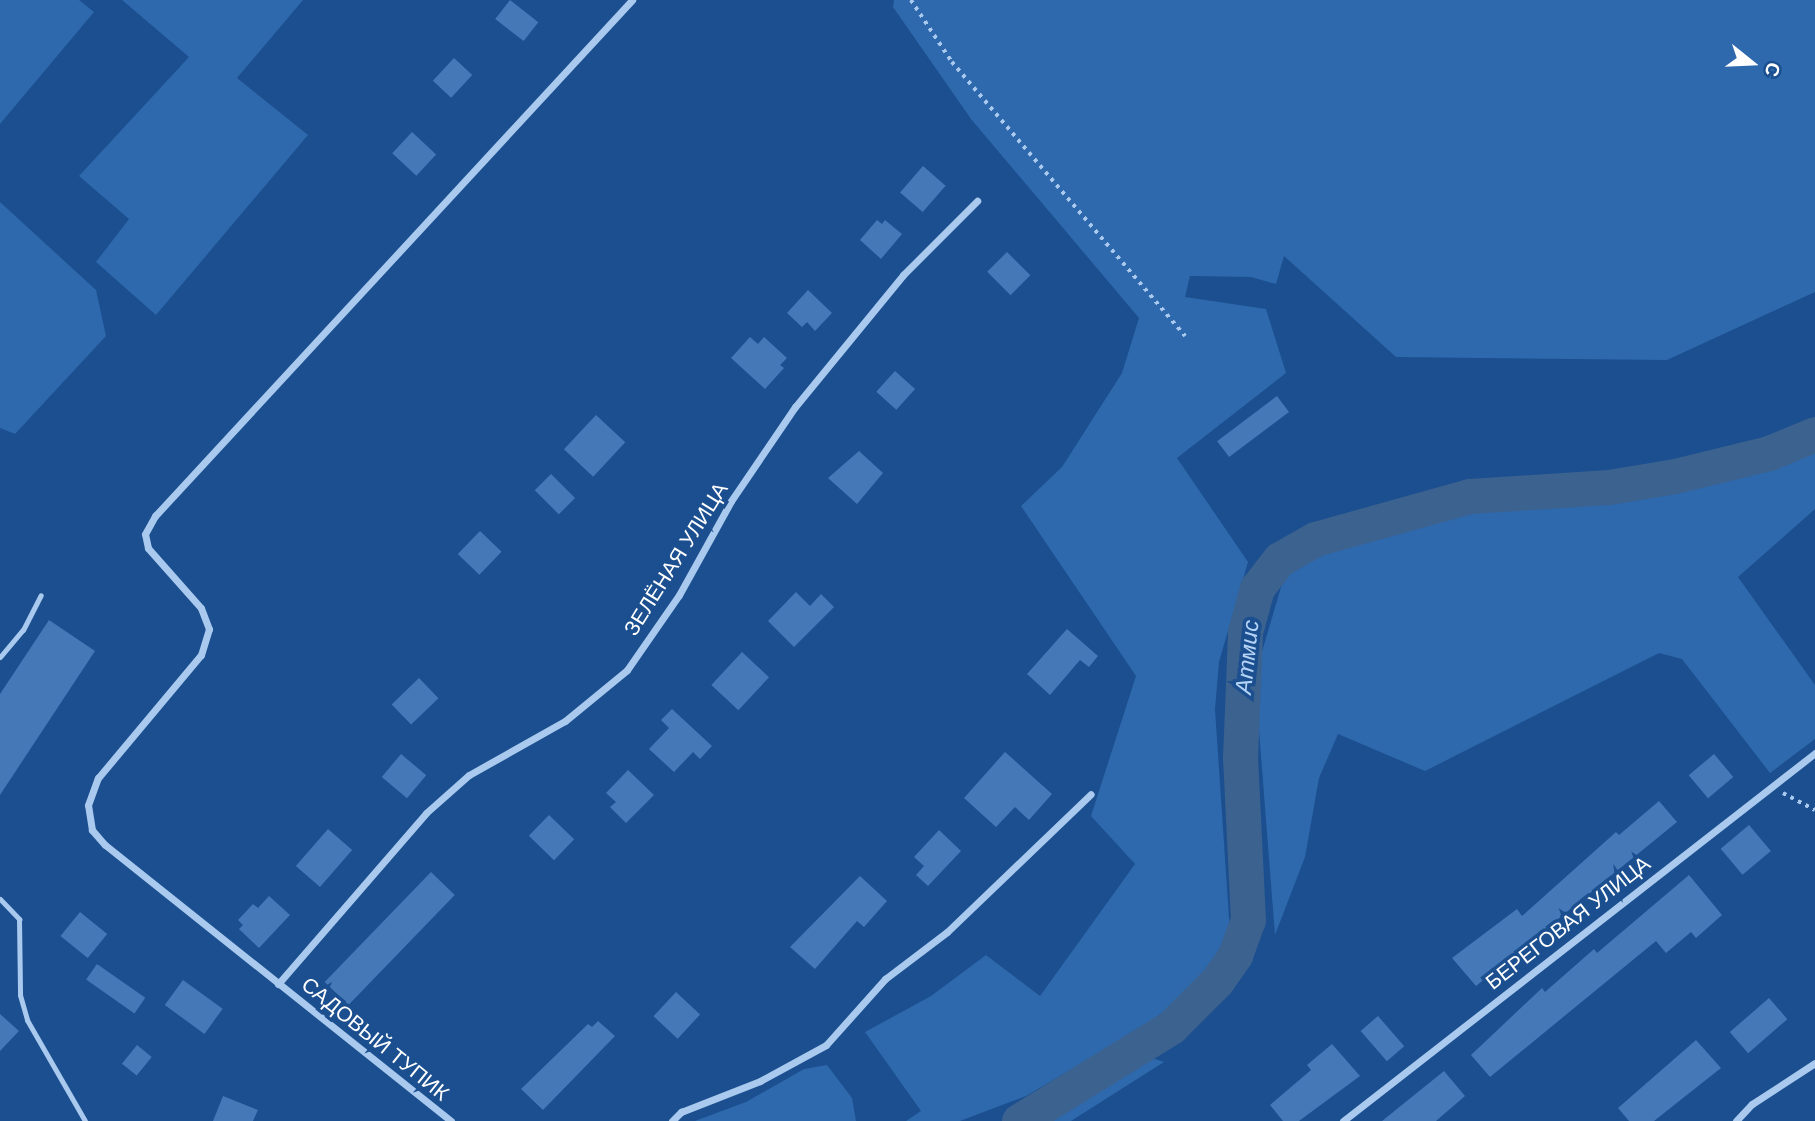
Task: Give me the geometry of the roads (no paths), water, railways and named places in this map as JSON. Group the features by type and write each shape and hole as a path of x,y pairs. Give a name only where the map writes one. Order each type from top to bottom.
{"street":[{"name":"САДОВЫЙ ТУПИК","path":"450,1121 278,984 92,830 88,806 98,778 201,655 209,629 201,608 148,548 145,534 155,516 632,0"},
{"name":"ЗЕЛЁНАЯ УЛИЦА","path":"278,984 426,813 470,775 565,721 627,670 679,595 731,501 795,407 904,275 977,201"},
{"name":"БЕРЕГОВАЯ УЛИЦА","path":"1342,1121 1815,753"},
{"path":"672,1121 681,1112 760,1081 826,1045 885,979 947,932 1091,794"},
{"path":"1736,1121 1752,1104 1815,1063"}],"lane":[{"path":"0,657 23,630 41,595"},
{"path":"0,899 19,919 20,995 27,1020 85,1121"}],"waterway":[{"name":"Атмис","path":"1019,1121 1171,1027 1217,981 1235,955 1248,920 1240,758 1245,632 1257,588 1280,559 1315,539 1470,496 1609,487 1675,476 1769,453 1815,434"}]}
